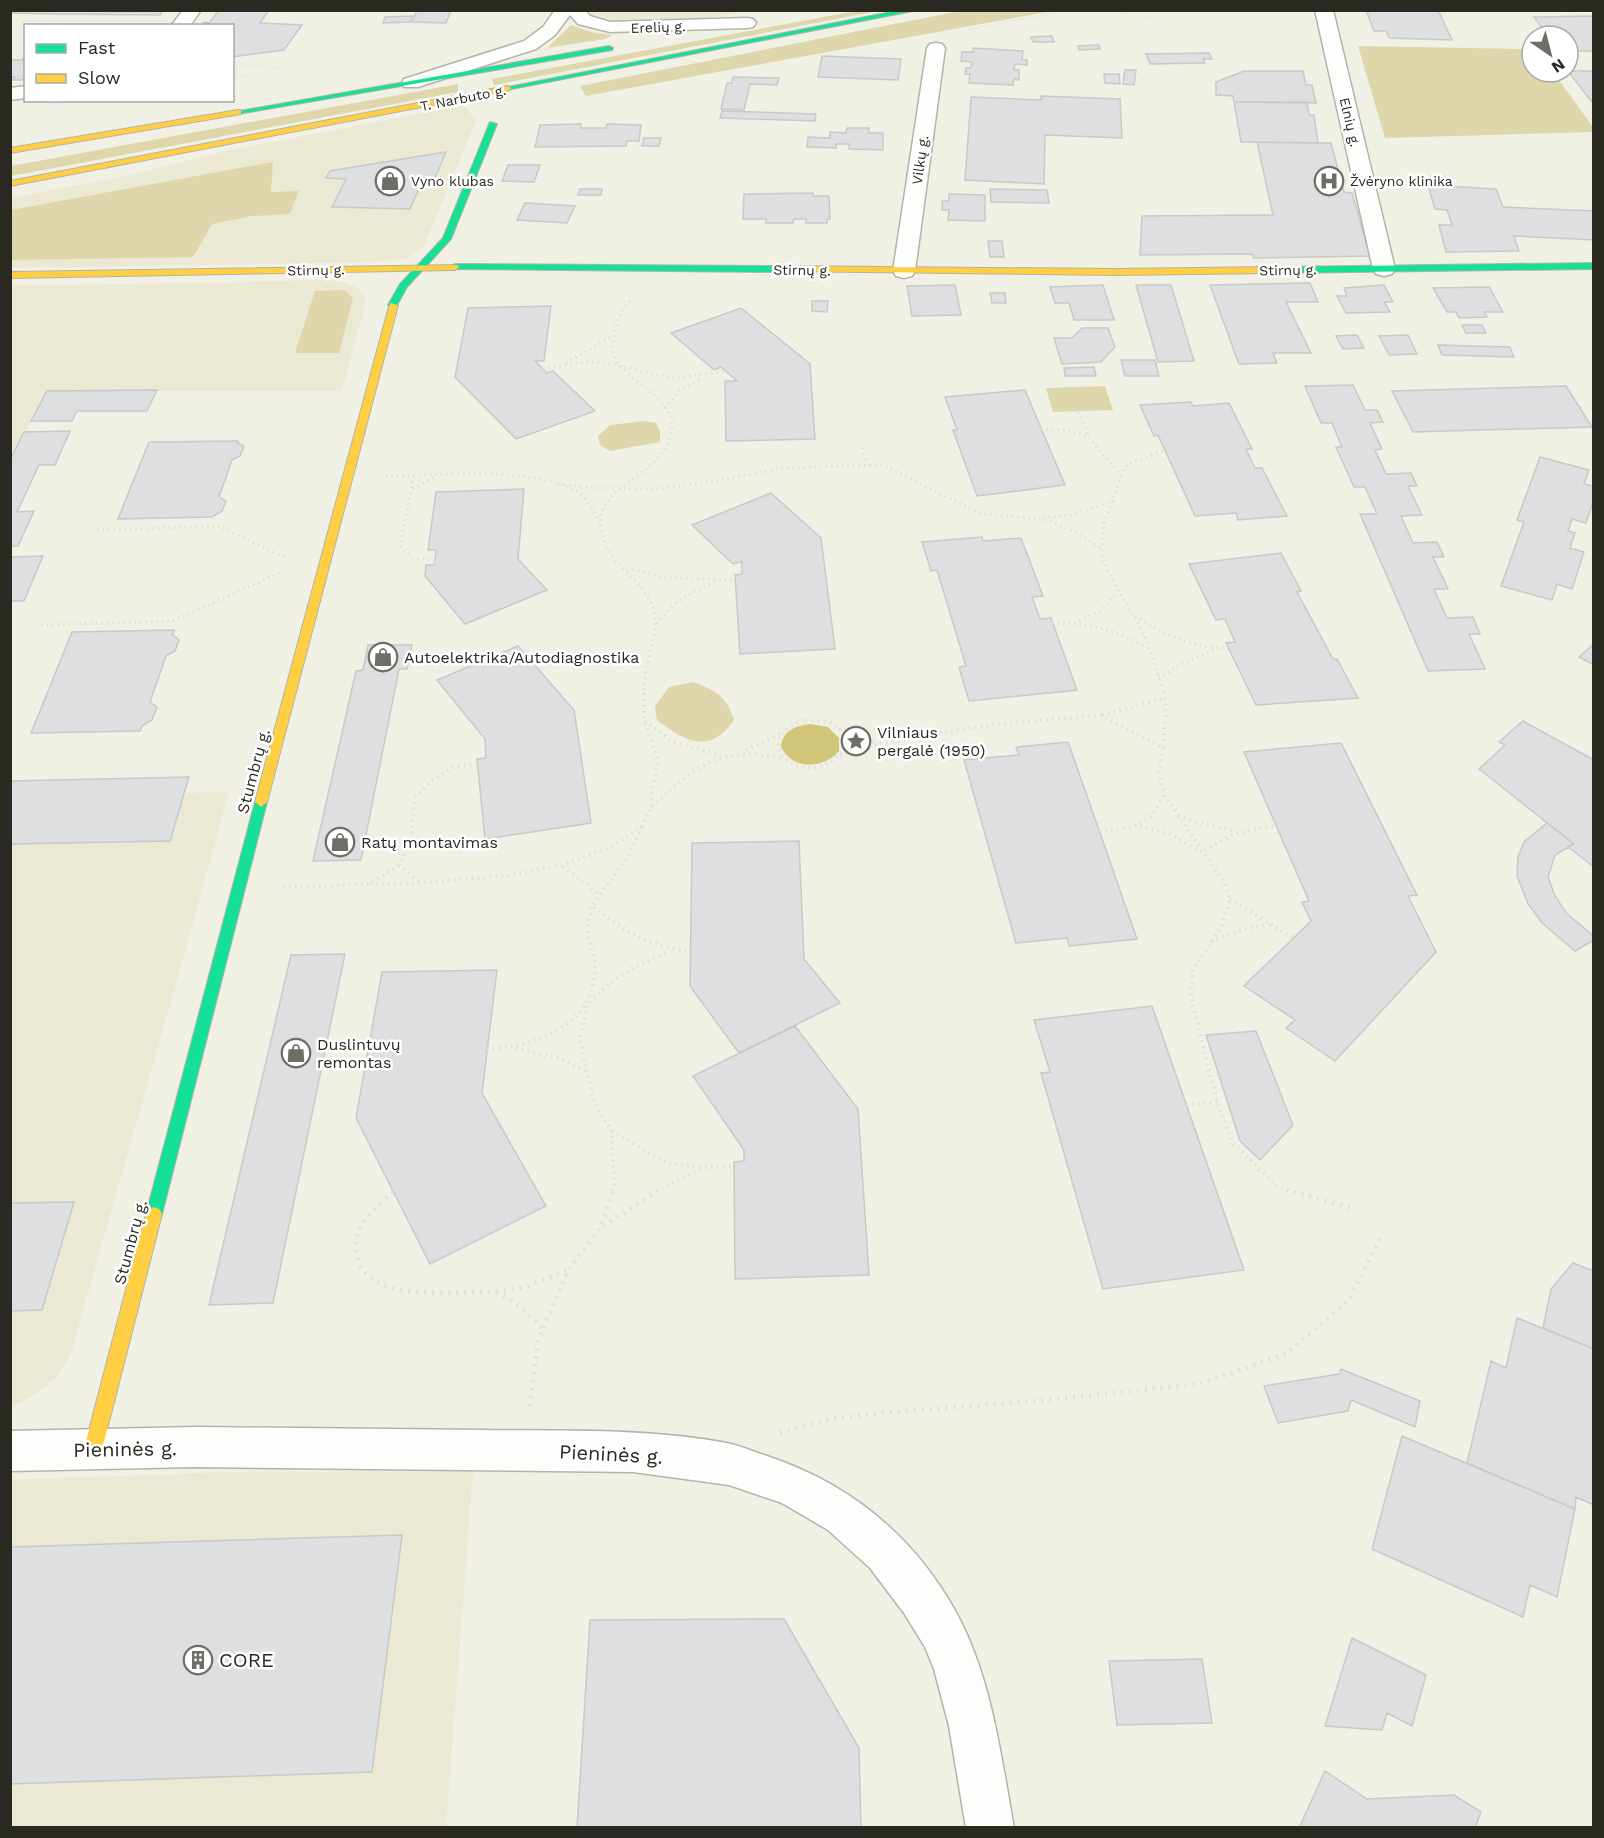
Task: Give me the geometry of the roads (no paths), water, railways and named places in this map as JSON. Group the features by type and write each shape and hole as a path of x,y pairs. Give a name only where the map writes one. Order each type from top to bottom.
{"street":[{"path":"182,24 193,10"},
{"path":"411,83 530,45 549,32 564,10"},
{"name":"Erelių g.","path":"575,10 584,20 610,27 654,28 753,22"},
{"name":"T. Narbuto g.","path":"10,184 915,10"},
{"name":"Elnių g.","path":"1324,10 1384,269"},
{"path":"656,39 753,22"},
{"name":"T. Narbuto g.","path":"10,151 621,45"},
{"name":"Vilkų g.","path":"904,271 936,48"},
{"name":"Stumbrų g.","path":"93,1449 346,476 394,301 403,286 447,239 493,124"},
{"name":"Stirnų g.","path":"10,275 484,267 1116,272 1593,266"},
{"name":"Pieninės g.","path":"10,1451 195,1447 633,1452 729,1464 793,1486 843,1515 885,1553 920,1597 941,1631 957,1668 972,1726 990,1827"}],"place":[{"name":"Vyno klubas","path":"390,181"},
{"name":"Žvėryno klinika","path":"1329,181"},
{"name":"Autoelektrika/Autodiagnostika","path":"383,657"},
{"name":"Vilniaus pergalė (1950)","path":"856,741"},
{"name":"Ratų montavimas","path":"340,842"},
{"name":"Duslintuvų remontas","path":"296,1053"},
{"name":"CORE","path":"198,1660"}]}
